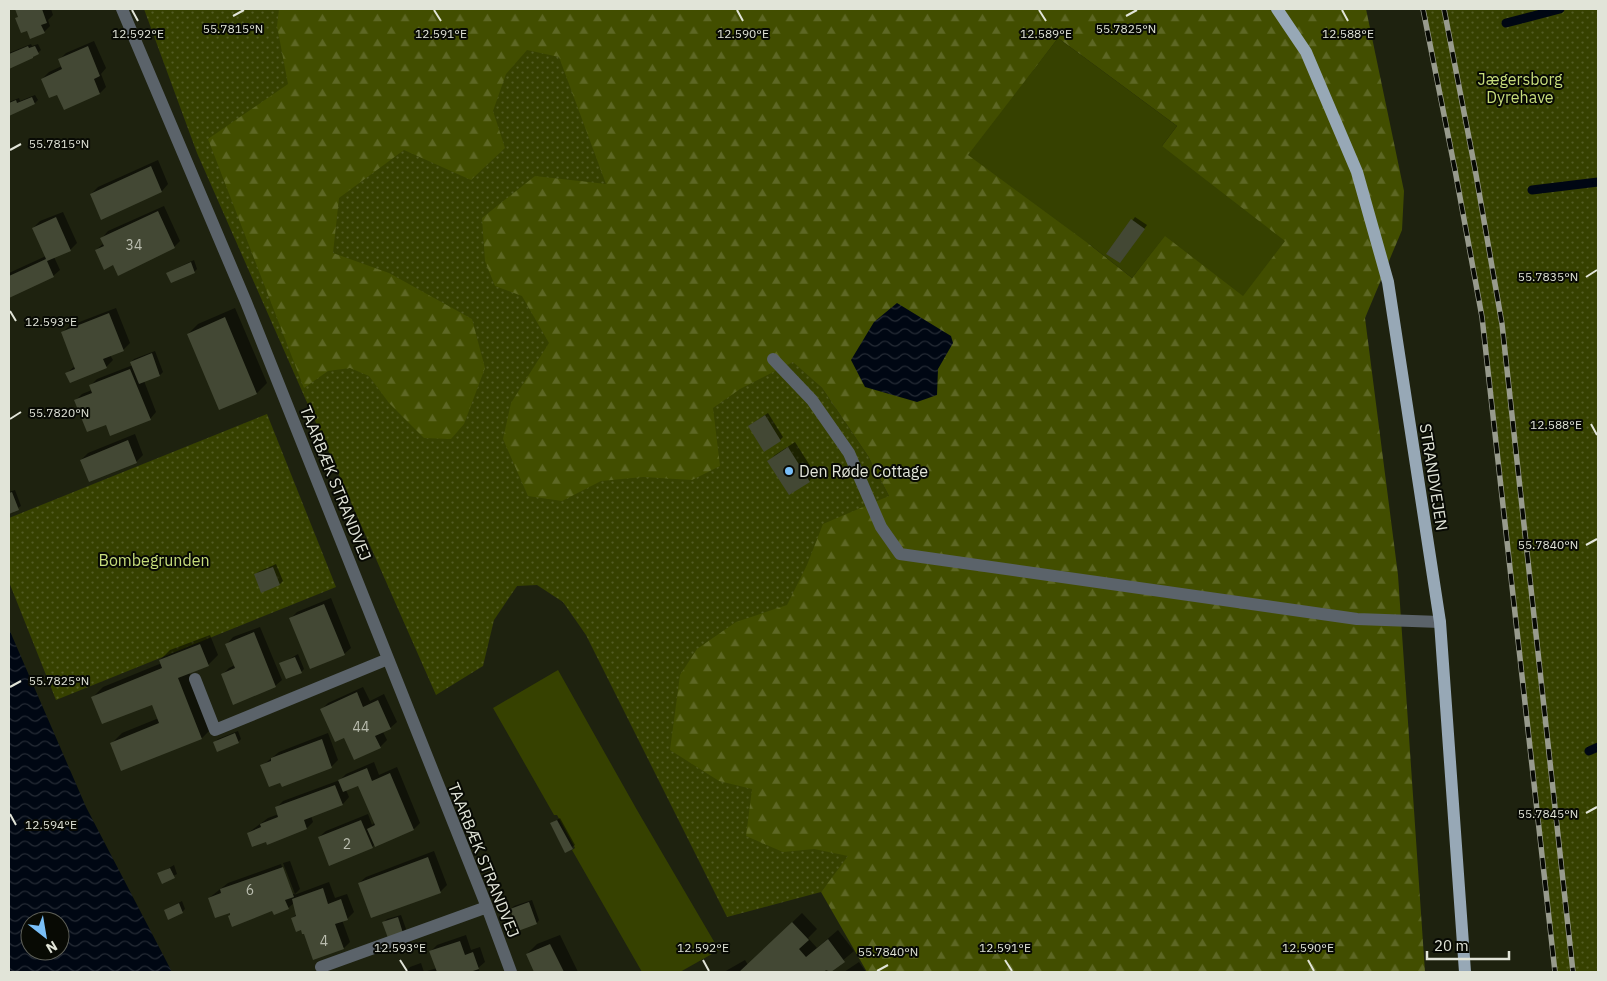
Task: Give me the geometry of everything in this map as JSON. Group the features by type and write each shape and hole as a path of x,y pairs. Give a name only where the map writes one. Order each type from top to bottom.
{"main road":[{"name":"STRANDVEJEN","path":"1277,9 1306,52 1356,172 1388,282 1440,622 1465,972"}],"street":[{"name":"TAARBÆK STRANDVEJ","path":"122,9 246,302 487,907 510,972"},
{"path":"773,358 812,400 849,453 881,527 900,554 1356,619 1440,622"},
{"path":"195,679 215,730 388,659"},
{"path":"321,968 487,907"}],"green space":[{"path":"144,9 533,9 793,361 822,388 868,456 889,496 849,856 821,892 727,917 586,635 563,602 537,585 517,586 494,620 483,666 436,695 197,153"},
{"path":"279,9 1366,9 1404,191 1402,230 1365,318 1398,575 1425,972 867,972 821,892 848,856 814,849 783,852 746,836 752,789 719,781 670,750 680,675 697,649 736,622 787,605 807,565 823,524 889,496 868,456 822,388 793,362 740,389 713,408 720,466 692,480 643,477 601,481 562,501 528,496 503,439 511,403 549,343 522,296 495,286 485,261 482,218 535,176 606,184 559,57 527,50 506,74 493,111 505,148 471,180 404,150 339,198 333,253 389,273 472,319 485,368 464,424 451,439 424,438 389,403 369,376 350,368 328,371 304,388 208,139 288,84 277,26","holes":["1058,38 1177,126 1162,146 1164,236 1132,278 1089,244 1016,94"]},
{"name":"Jægersborg Dyrehave","path":"1423,9 1598,9 1598,972 1555,972 1482,317"},
{"path":"1058,38 1177,126 1162,146 1285,241 1243,296 1165,236 1132,278 968,155"},
{"name":"Bombegrunden","path":"267,414 336,587 56,700 9,582 9,518"},
{"path":"558,670 719,950 680,972 642,972 572,850 575,848 557,815 554,815 493,708"}],"water":[{"path":"897,303 951,336 953,343 938,369 937,395 917,402 865,387 851,360 874,322"},
{"path":"9,629 86,807 172,972 9,972"}],"building":[{"path":"15,9 42,9 47,23 41,25 45,33 30,39 27,31 21,33 15,18 18,17"},
{"path":"28,46 29,48 35,46 39,54 9,69 9,54"},
{"path":"88,46 100,76 94,79 100,94 64,110 57,95 49,98 41,79 62,69 58,59"},
{"path":"32,97 35,104 9,116 9,103 16,100 17,103"},
{"path":"151,166 162,192 101,220 90,194"},
{"path":"158,211 175,248 118,276 113,265 104,270 95,250 104,246 100,238"},
{"path":"56,217 71,251 47,261 54,277 9,298 9,276 46,259 32,228"},
{"path":"1131,219 1145,229 1120,263 1106,254"},
{"path":"191,262 195,273 171,283 166,273"},
{"path":"109,313 124,351 103,359 107,368 70,383 65,373 75,369 61,332"},
{"path":"225,317 257,394 219,410 187,334"},
{"path":"152,353 160,376 139,384 130,362"},
{"path":"130,369 151,420 110,436 106,425 87,432 74,400 92,393 89,385"},
{"path":"765,415 781,441 764,452 748,426"},
{"path":"128,440 137,463 89,482 80,460"},
{"name":"Den Røde Cottage","path":"788,447 810,482 789,495 767,461"},
{"path":"12,492 19,510 9,514 9,493"},
{"path":"273,567 280,585 261,593 254,574"},
{"path":"324,604 345,655 310,669 289,618"},
{"path":"254,632 276,687 233,705 221,674 235,668 225,644"},
{"path":"200,644 209,666 178,678 202,739 121,771 110,743 159,723 152,705 102,724 91,697 162,668 159,660"},
{"path":"295,657 302,673 286,679 279,663"},
{"path":"357,692 363,707 378,700 391,729 375,736 381,748 354,760 344,738 335,742 320,709"},
{"path":"235,733 239,743 217,752 213,742"},
{"path":"322,739 332,768 282,787 280,783 269,787 260,765 271,761 271,758"},
{"path":"367,768 372,781 390,773 414,830 375,847 367,829 375,825 358,786 343,792 338,780"},
{"path":"335,785 343,805 304,820 307,829 267,845 266,842 252,847 247,833 261,827 260,824 278,817 275,807"},
{"path":"361,820 373,848 329,866 318,837"},
{"path":"557,820 573,849 565,853 550,823"},
{"path":"428,857 441,893 371,918 358,883"},
{"path":"283,867 294,897 285,900 289,909 274,915 272,911 232,927 228,916 230,913 215,918 208,898 221,893 220,889"},
{"path":"170,868 175,878 162,884 157,873"},
{"path":"323,888 328,904 341,899 348,920 335,924 344,949 313,960 304,934 302,934 301,930 296,932 291,918 296,916 292,899"},
{"path":"529,902 537,924 518,931 510,909"},
{"path":"179,903 183,913 168,920 164,910"},
{"path":"398,917 403,933 388,938 382,922"},
{"path":"792,922 809,940 799,949 806,957 828,939 845,962 831,972 826,970 824,972 739,972"},
{"path":"460,941 465,955 473,952 479,969 470,972 437,972 429,951"},
{"path":"550,944 564,972 534,972 526,954"}],"waterway":[{"path":"1506,23 1560,9"},
{"path":"1532,190 1598,182"},
{"path":"1589,751 1598,747"}],"railway":[{"path":"1423,9 1482,317 1555,972"},
{"path":"1444,9 1475,169 1502,324 1573,972"}],"place":[{"name":"Den Røde Cottage","path":"789,471"}]}
